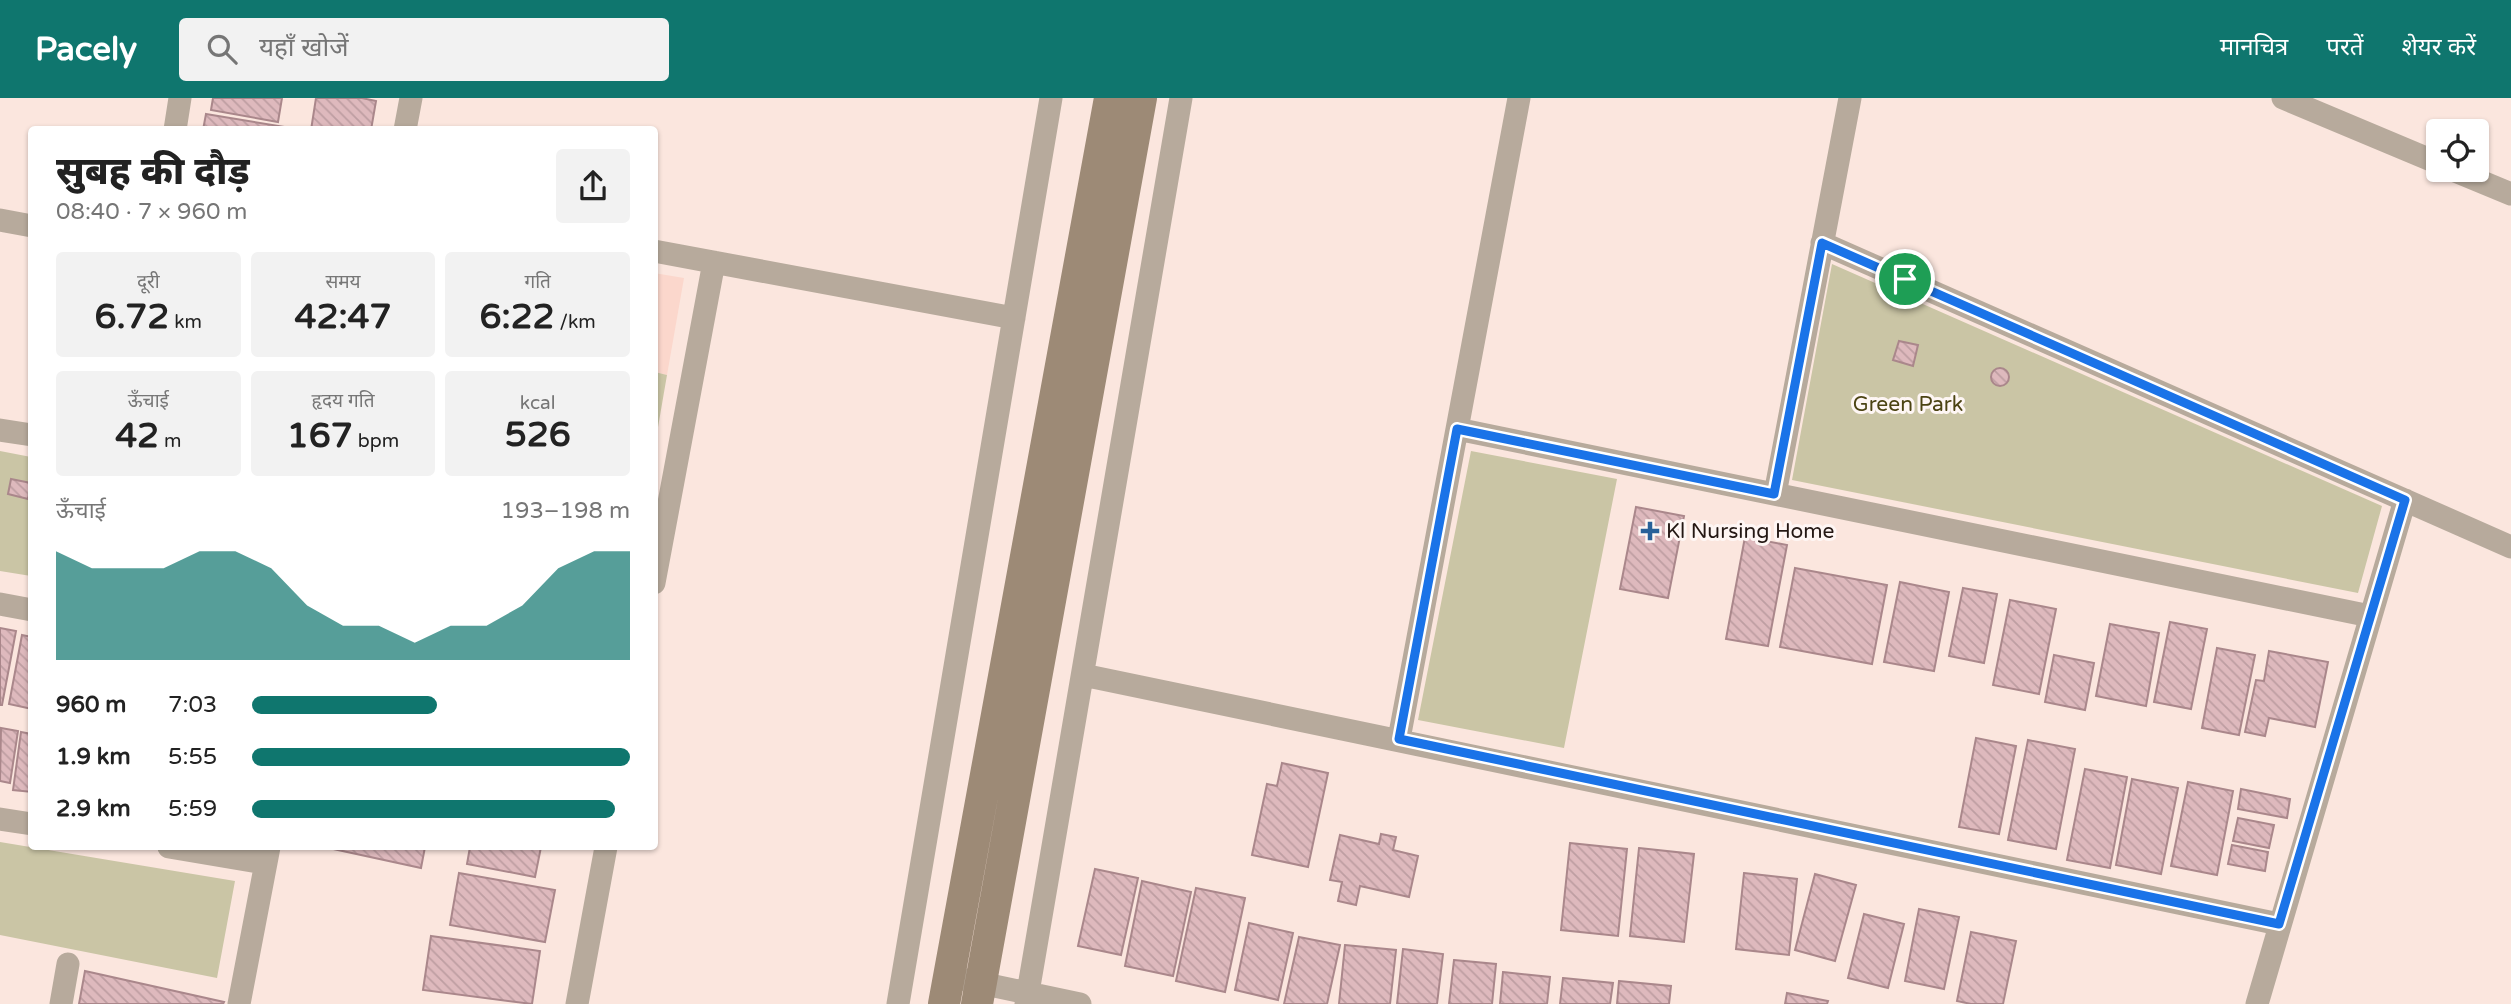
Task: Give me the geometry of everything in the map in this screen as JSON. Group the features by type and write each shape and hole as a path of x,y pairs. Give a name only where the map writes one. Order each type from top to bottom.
{"street":[{"path":"176,126 180,98"},
{"path":"406,126 411,98"},
{"path":"898,1004 1051,98"},
{"path":"1080,1004 947,990 1110,98"},
{"path":"979,994 1141,98"},
{"path":"1027,999 1181,98"},
{"path":"1399,739 1519,98"},
{"path":"1774,494 1850,98"},
{"path":"2283,98 2426,158"},
{"path":"2482,182 2511,194"},
{"path":"0,220 28,225"},
{"path":"1822,243 2511,547"},
{"path":"658,252 1014,318"},
{"path":"658,561 713,262"},
{"path":"1457,429 2370,616"},
{"path":"0,430 28,434"},
{"path":"2257,1004 2405,500"},
{"path":"0,604 28,609"},
{"path":"1083,675 2279,924"},
{"path":"0,819 28,823"},
{"path":"206,850 267,855 239,1004"},
{"path":"577,1004 605,850"},
{"path":"61,1004 68,964"}],"shaded area":[{"path":"658,274 684,278 667,375 658,373"}],"green space":[{"name":"Green Park","path":"1832,264 2382,506 2358,593 1792,480"},
{"path":"658,373 667,375 658,427"},
{"path":"0,451 28,456 28,576 0,571"},
{"path":"1471,451 1617,479 1564,748 1418,720"},
{"path":"0,842 28,847 28,850 48,850 235,881 217,978 0,935"}],"building":[{"path":"213,98 282,98 278,122 211,110"},
{"path":"316,98 362,98 376,101 372,126 312,126"},
{"path":"206,114 279,126 204,126"},
{"path":"1899,341 1918,345 1913,366 1893,360"},
{"path":"2000,368 2006,371 2009,377 2006,383 2000,386 1994,383 1991,377 1994,371"},
{"path":"11,479 28,482 28,499 8,494"},
{"path":"1636,507 1684,516 1668,598 1620,589"},
{"path":"1745,537 1787,545 1768,646 1726,639"},
{"path":"1795,568 1887,585 1872,664 1780,647"},
{"path":"1900,582 1949,592 1934,671 1884,662"},
{"path":"1963,588 1997,594 1984,663 1949,656"},
{"path":"2010,600 2056,609 2039,694 1993,685"},
{"path":"2170,622 2207,629 2191,709 2154,702"},
{"path":"2110,624 2159,633 2146,706 2096,696"},
{"path":"0,628 16,631 2,705 0,705"},
{"path":"22,635 28,636 28,708 9,704"},
{"path":"2217,648 2255,655 2239,735 2202,728"},
{"path":"2269,651 2328,662 2315,727 2269,718 2265,736 2245,732 2256,680 2264,681"},
{"path":"2054,655 2094,663 2085,710 2045,702"},
{"path":"1,728 18,731 10,783 0,781"},
{"path":"21,732 28,733 28,792 13,790"},
{"path":"1976,738 2016,746 1999,834 1959,827"},
{"path":"2028,740 2075,749 2056,849 2008,840"},
{"path":"1282,763 1328,773 1308,867 1252,855 1267,784 1277,786"},
{"path":"2085,769 2127,777 2110,868 2067,860"},
{"path":"2132,779 2178,788 2161,874 2116,865"},
{"path":"2188,782 2233,791 2217,875 2171,866"},
{"path":"2241,789 2290,799 2287,818 2238,809"},
{"path":"2238,818 2274,825 2269,848 2233,841"},
{"path":"1381,834 1396,837 1393,850 1418,856 1409,897 1360,886 1356,905 1338,901 1342,882 1330,880 1340,835 1379,844"},
{"path":"1570,843 1627,849 1618,936 1561,930"},
{"path":"2232,845 2268,852 2265,871 2228,864"},
{"path":"1639,848 1694,854 1684,942 1630,936"},
{"path":"338,850 424,850 421,868"},
{"path":"469,850 540,850 535,877 467,864"},
{"path":"1095,869 1138,878 1121,955 1078,946"},
{"path":"459,873 555,890 545,942 450,925"},
{"path":"1744,873 1797,879 1789,955 1736,949"},
{"path":"1815,874 1856,885 1835,961 1795,950"},
{"path":"1142,881 1191,892 1173,976 1125,966"},
{"path":"1196,888 1245,898 1225,992 1176,981"},
{"path":"1919,909 1959,917 1944,989 1905,981"},
{"path":"1864,914 1904,924 1888,988 1848,978"},
{"path":"1249,923 1293,933 1278,1000 1235,990"},
{"path":"1971,932 2016,941 2003,1004 1957,1001"},
{"path":"431,936 540,951 532,1004 423,990"},
{"path":"1299,937 1340,945 1327,1004 1284,1004"},
{"path":"1345,945 1396,950 1390,1004 1339,1004"},
{"path":"1403,949 1443,954 1437,1004 1397,1004"},
{"path":"1454,960 1496,964 1492,1004 1449,1004"},
{"path":"85,971 224,1002 79,1004"},
{"path":"1503,972 1550,977 1547,1004 1500,1004"},
{"path":"1563,978 1613,983 1610,1004 1560,1004"},
{"path":"1619,981 1671,986 1669,1004 1617,1004"},
{"path":"1787,993 1828,1001 1827,1004 1785,1004"}],"place":[{"name":"Kl Nursing Home","path":"1650,531"}],"route":[{"path":"1822,243 1905,279 2405,500 2279,924 1399,739 1457,429 1774,494 1822,243"}]}
